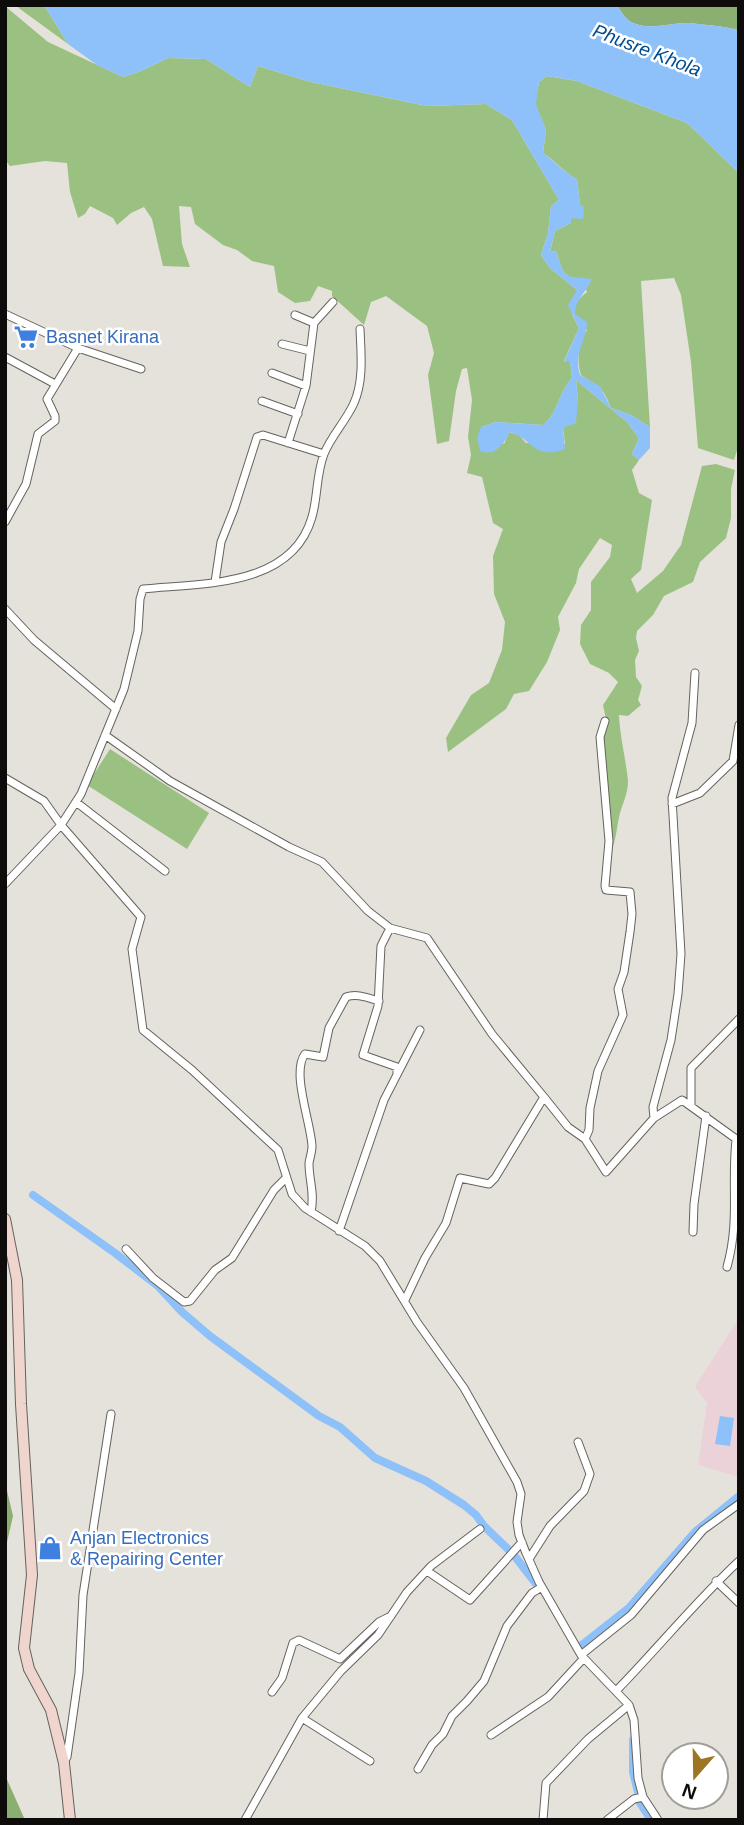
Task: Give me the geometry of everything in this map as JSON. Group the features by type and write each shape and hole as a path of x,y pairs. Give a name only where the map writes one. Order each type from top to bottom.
{"main road":[{"path":"5,1219 18,1280 21,1404 32,1575 24,1648 29,1669 51,1710 64,1763 70,1820"}],"street":[{"path":"288,443 306,386 314,323 333,302"},
{"path":"5,314 78,348 141,369"},
{"path":"295,315 314,323"},
{"path":"5,884 61,825 76,802 124,689 132,660 143,589 191,587 274,567 300,544 312,517 317,475 324,454 354,403 361,374 360,329"},
{"path":"282,344 310,351"},
{"path":"5,522 26,484 38,434 55,421 47,400 78,348"},
{"path":"5,358 55,384"},
{"path":"272,373 306,386"},
{"path":"262,401 298,414"},
{"path":"215,582 221,542 238,499 257,437 263,435 324,454"},
{"path":"5,610 34,640 116,709"},
{"path":"654,1118 653,1107 671,1040 681,954 672,798 692,723 695,673"},
{"path":"585,1139 589,1130 590,1108 598,1071 623,1015 618,989 624,972 632,914 630,892 606,890 605,886 609,841 600,737 605,721"},
{"path":"672,804 700,793 733,761 739,725"},
{"path":"105,735 170,781 289,847 322,862 368,911 390,928 427,938 492,1034 568,1127 585,1139 606,1171 654,1118 682,1100 737,1140 734,1158 736,1221 734,1243 727,1267"},
{"path":"5,778 44,801 61,825 141,917 132,949 143,1030 192,1070 278,1150 292,1195 311,1212 365,1246 380,1261 417,1322 464,1388 517,1482 521,1494 517,1522 522,1542 542,1587 582,1656 629,1704 634,1720 638,1778 643,1797 658,1820"},
{"path":"76,802 165,871"},
{"path":"390,928 382,946 379,1001 363,1055 397,1067 397,1074"},
{"path":"311,1212 314,1197 309,1164 312,1147 300,1072 302,1057 305,1054 323,1057 329,1028 346,997 363,996 379,1001"},
{"path":"691,1107 691,1068 739,1019"},
{"path":"339,1231 373,1129 420,1030"},
{"path":"405,1300 446,1223 460,1178 489,1184 544,1097"},
{"path":"693,1232 694,1204 706,1116"},
{"path":"126,1249 153,1278 184,1302 190,1301 215,1270 232,1258 274,1190 285,1179"},
{"path":"64,1763 78,1686 83,1595 111,1414"},
{"path":"529,1559 550,1526 584,1491 590,1474 578,1442"},
{"path":"491,1735 548,1697 582,1656 631,1615 703,1531 739,1504"},
{"path":"246,1820 302,1718 341,1671 378,1635 407,1592 427,1571 480,1529"},
{"path":"427,1571 470,1600 522,1542"},
{"path":"617,1690 716,1581 739,1561"},
{"path":"716,1581 739,1603"},
{"path":"418,1769 457,1709 484,1681 507,1626 531,1593 542,1587"},
{"path":"272,1692 282,1678 293,1643 299,1640 340,1659 379,1622 391,1615"},
{"path":"543,1820 546,1783 588,1739 629,1704"},
{"path":"302,1718 370,1761"},
{"path":"607,1820 634,1799 643,1797"}],"shaded area":[{"path":"739,1318 739,1477 698,1465 707,1403 695,1387"}],"green space":[{"path":"16,5 44,5 68,44 20,9"},
{"path":"617,5 739,5 739,30 690,23 642,26 627,19"},
{"path":"5,6 48,42 123,77 168,58 206,59 250,87 258,66 311,82 427,106 486,104 512,120 559,200 551,206 548,233 541,255 550,268 577,290 572,314 579,328 564,361 570,360 572,378 548,421 543,425 496,422 481,427 504,444 509,432 519,435 526,443 565,444 563,428 578,401 576,380 627,422 639,438 632,454 639,460 632,470 639,493 652,500 641,570 631,579 637,593 663,571 681,545 702,466 716,464 735,470 731,489 731,518 726,538 700,562 693,582 664,596 653,615 637,631 639,651 635,660 636,677 642,686 638,700 641,705 628,716 619,715 628,785 609,856 602,738 607,724 603,705 618,682 609,673 590,664 580,644 581,625 591,610 591,582 610,557 612,545 600,538 579,569 576,583 558,617 560,630 547,662 529,691 514,694 506,709 448,752 446,738 471,695 489,683 502,650 505,622 494,594 493,556 503,529 493,523 482,477 467,473 471,455 468,437 472,400 467,368 462,369 456,391 449,441 437,444 428,375 434,353 427,326 386,296 371,302 364,325 332,296 332,291 318,286 310,301 295,303 278,292 274,266 252,261 237,250 223,245 195,224 191,207 179,206 182,244 190,267 163,266 152,219 144,207 131,213 117,225 113,218 90,206 85,214 78,218 70,192 67,163 45,161 10,166 5,160"},
{"path":"547,76 577,81 687,123 739,173 739,444 734,460 698,448 691,362 681,295 674,278 641,281 650,427 631,415 611,408 600,388 581,375 579,352 587,330 574,314 578,301 587,292 581,279 570,277 563,271 556,251 550,252 555,231 571,223 571,218 584,208 580,205 577,179 543,153 546,130 535,104 539,82"},
{"path":"110,749 209,813 187,849 87,785"},
{"path":"5,1482 13,1516 5,1551"},
{"path":"5,1775 25,1820 5,1820"}],"water":[{"name":"Phusre Khola","path":"44,5 617,5 627,19 642,26 690,23 739,30 739,173 687,123 577,81 547,76 539,82 536,104 546,130 543,153 577,179 580,204 584,208 583,219 571,218 571,223 555,231 550,252 556,251 567,275 592,279 579,300 575,314 587,322 578,359 580,375 600,386 611,408 631,415 650,427 650,448 639,460 632,454 639,438 627,422 576,380 576,423 563,428 565,449 555,452 540,450 510,432 494,451 480,451 477,437 481,427 496,422 543,425 548,421 572,378 570,361 564,362 579,328 568,305 577,290 550,268 541,255 548,233 551,206 559,200 512,120 486,104 427,106 311,82 258,66 250,87 206,59 168,58 123,77 97,65 68,44"},
{"path":"720,1416 734,1418 730,1446 715,1444"}],"waterway":[{"path":"33,1195 158,1286 182,1312 210,1336 319,1416 340,1427 375,1458 426,1481 464,1505 510,1551"},
{"path":"582,1645 629,1608 696,1531 739,1496"},
{"path":"513,1554 537,1585"},
{"path":"633,1740 633,1772 638,1792"},
{"path":"639,1801 651,1820"}],"place":[{"name":"Basnet Kirana","path":"26,337"},
{"name":"Anjan Electronics & Repairing Center","path":"50,1548"}]}
